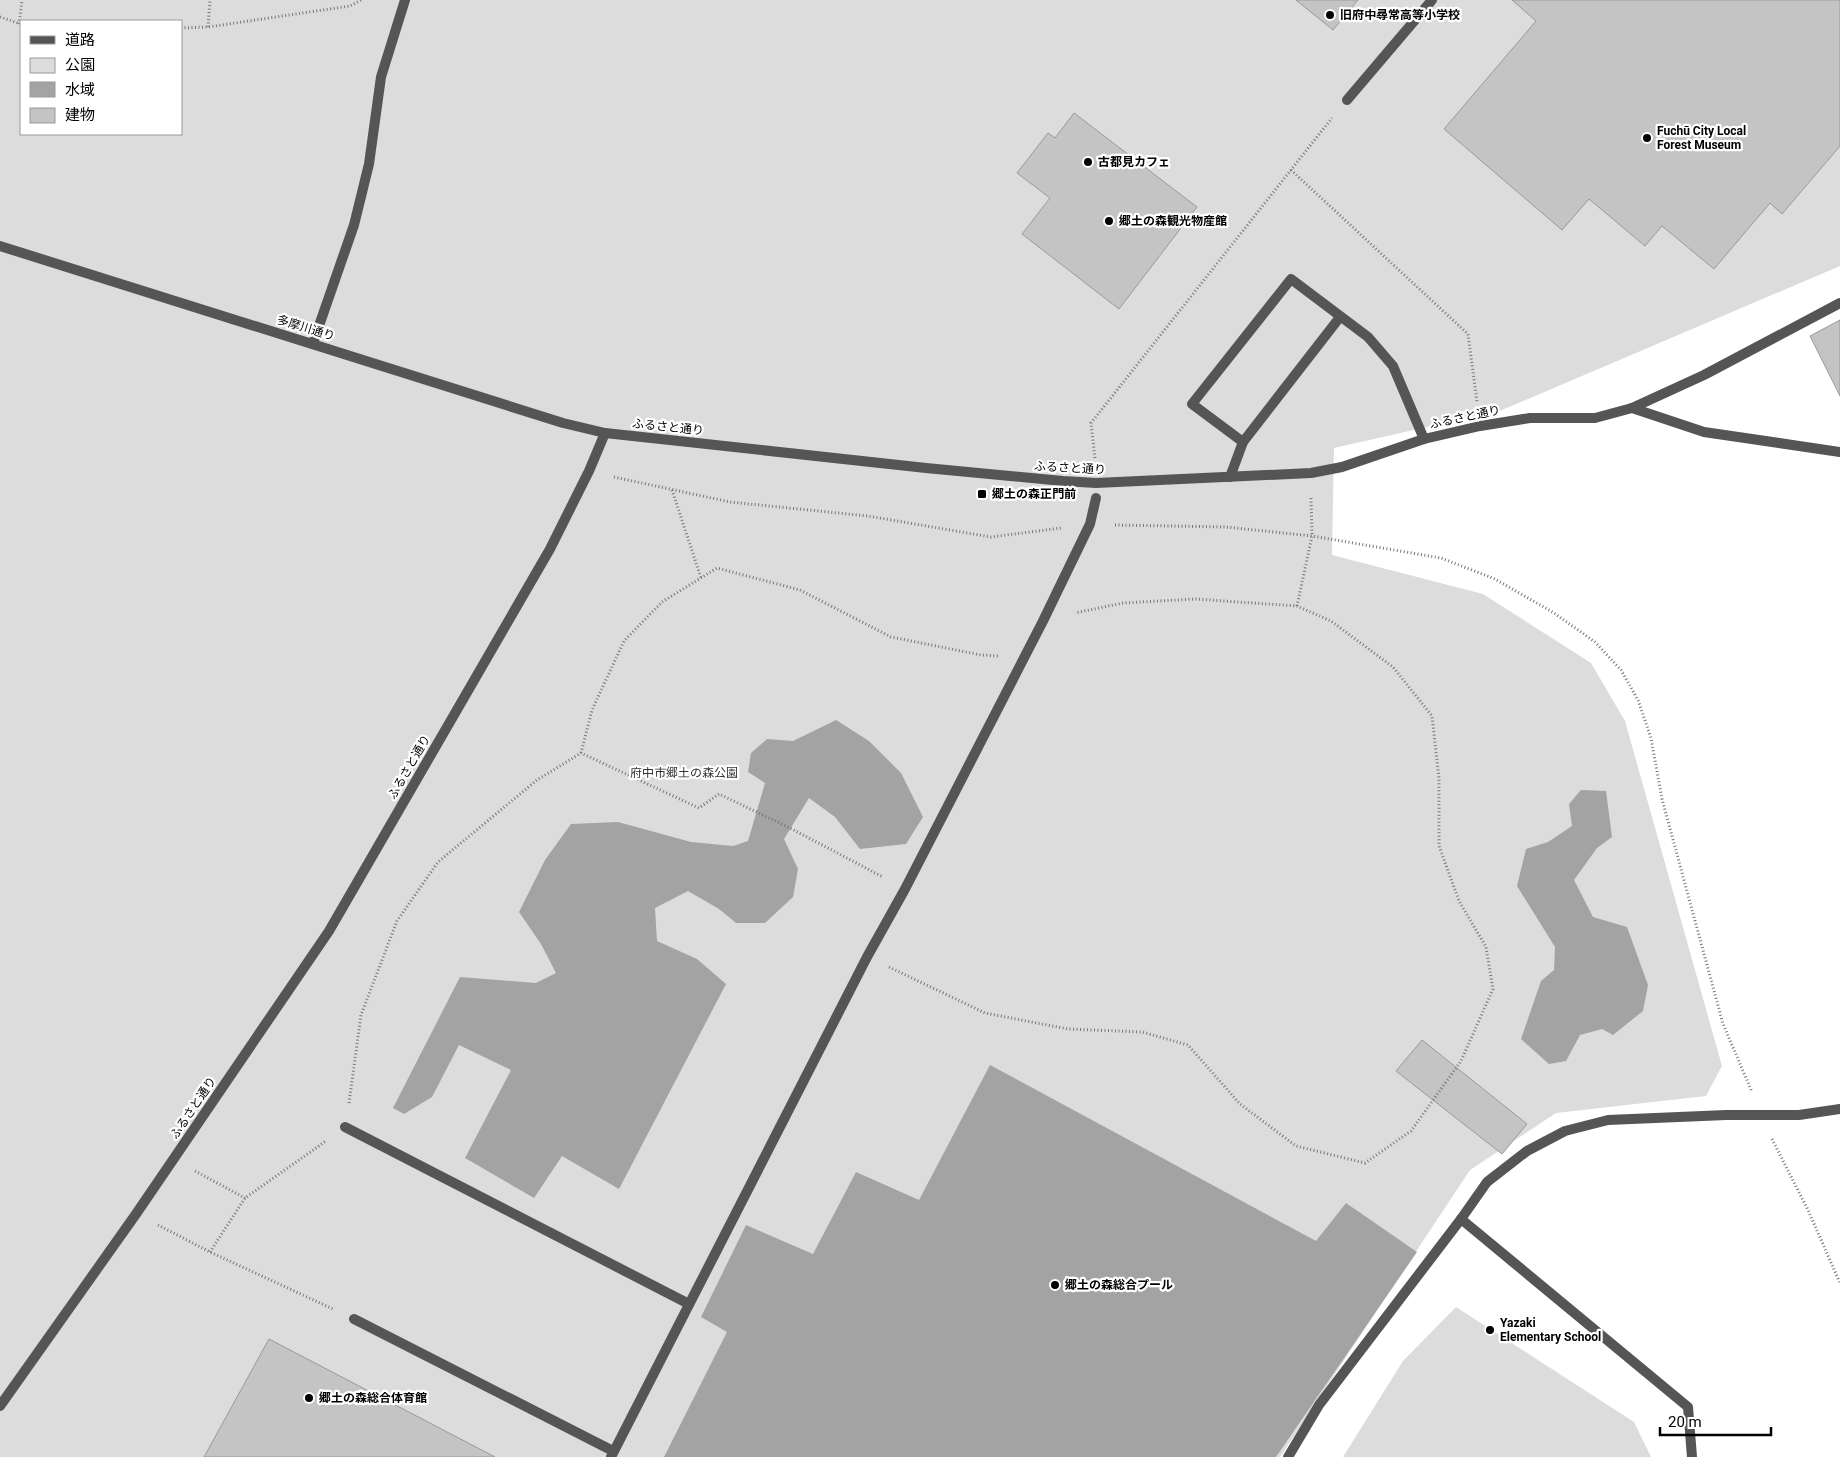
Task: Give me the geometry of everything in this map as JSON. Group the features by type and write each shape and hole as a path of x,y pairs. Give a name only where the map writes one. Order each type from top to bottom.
{"street":[{"path":"313,343 354,225 369,164 381,77 405,0"},
{"path":"1347,100 1432,0"},
{"name":"多摩川通り","path":"0,246 563,423 605,433"},
{"path":"1243,442 1192,404 1291,279 1368,338 1392,366 1424,439"},
{"name":"ふるさと通り","path":"0,1406 136,1214 329,931 550,549 589,471 605,433 926,468 1096,483 1311,473 1342,467 1424,439 1480,426 1530,418 1595,418 1632,408 1704,375 1840,303"},
{"path":"1230,477 1243,442 1340,317"},
{"path":"1632,408 1704,432 1840,452"},
{"path":"354,1319 612,1454 867,957 906,889 1043,621 1090,524 1096,498"},
{"path":"1288,1457 1319,1405 1350,1367 1487,1182 1526,1151 1565,1132 1608,1120 1726,1115 1799,1115 1840,1109"},
{"path":"345,1127 689,1304"},
{"path":"1461,1219 1688,1407 1692,1457"}],"path":[{"path":"20,20 22,0"},
{"path":"208,27 210,0"},
{"path":"182,28 208,27 350,6 361,0"},
{"path":"0,17 20,24"},
{"path":"1096,461 1091,423 1347,100"},
{"path":"1291,170 1468,334 1480,426"},
{"path":"589,471 730,502 868,516 991,536 1090,524 1226,527 1312,536 1441,558 1495,579 1554,613 1595,642 1621,670 1638,700 1651,738 1662,799 1723,1024 1761,1116 1808,1210 1840,1283"},
{"path":"1297,606 1312,536 1311,473"},
{"path":"672,490 701,578"},
{"path":"210,1252 245,1198 345,1127 361,1015 397,921 438,862 537,780 581,753 592,710 624,641 662,602 717,568 800,590 892,637 981,656 1025,656"},
{"path":"867,957 986,1013 1068,1029 1142,1032 1188,1045 1240,1104 1296,1146 1365,1163 1411,1132 1461,1061 1493,989 1486,947 1459,902 1439,846 1439,779 1432,716 1393,667 1331,620 1297,606 1195,599 1123,603 1043,621"},
{"path":"581,753 699,808 719,794 786,826 906,889"},
{"path":"174,1159 245,1198"},
{"path":"136,1214 210,1252 354,1319"}],"green space":[{"name":"府中市郷土の森公園","path":"0,0 1840,0 1840,266 1502,410 1334,448 1332,555 1483,594 1591,663 1625,721 1722,1066 1706,1096 1556,1113 1470,1170 1280,1457 0,1457"},
{"name":"Yazaki Elementary School","path":"1456,1307 1634,1422 1651,1457 1343,1457 1403,1361"}],"water":[{"path":"836,720 869,741 901,773 923,817 906,844 860,849 835,817 809,798 784,839 798,869 793,897 765,923 736,923 719,909 688,891 655,908 657,941 697,959 726,984 619,1189 562,1156 534,1198 465,1158 511,1070 459,1045 432,1097 404,1114 393,1108 460,977 536,983 556,973 541,944 519,912 545,860 571,824 618,822 691,842 733,846 748,841 765,783 748,772 751,753 767,739 793,741"},
{"path":"1581,790 1606,791 1612,837 1597,848 1574,880 1593,917 1627,927 1648,985 1643,1011 1613,1035 1602,1029 1580,1035 1566,1061 1549,1064 1521,1039 1541,981 1554,970 1555,947 1517,886 1526,849 1548,842 1572,826 1569,804"},
{"name":"郷土の森総合プール","path":"990,1065 1316,1241 1346,1203 1417,1252 1276,1457 664,1457 727,1332 701,1317 746,1225 813,1254 856,1172 919,1200"}],"building":[{"name":"旧府中尋常高等小学校","path":"1296,0 1358,0 1333,30"},
{"name":"Fuchū City Local Forest Museum","path":"1512,0 1840,0 1840,146 1782,214 1770,203 1714,269 1662,226 1645,246 1589,199 1562,230 1444,129 1536,21"},
{"name":"郷土の森観光物産館","path":"1074,113 1197,207 1119,309 1022,234 1050,198 1017,173 1048,133 1055,138"},
{"path":"1840,320 1840,396 1810,336"},
{"path":"1422,1040 1527,1124 1502,1154 1396,1071"},
{"name":"郷土の森総合体育館","path":"269,1339 495,1457 204,1457"}],"place":[{"name":"旧府中尋常高等小学校","path":"1330,15"},
{"name":"Fuchū City Local Forest Museum","path":"1647,138"},
{"name":"古都見カフェ","path":"1088,162"},
{"name":"郷土の森観光物産館","path":"1109,221"},
{"name":"郷土の森正門前","path":"982,494"},
{"name":"郷土の森総合プール","path":"1055,1285"},
{"name":"Yazaki Elementary School","path":"1490,1330"},
{"name":"郷土の森総合体育館","path":"309,1398"}]}
